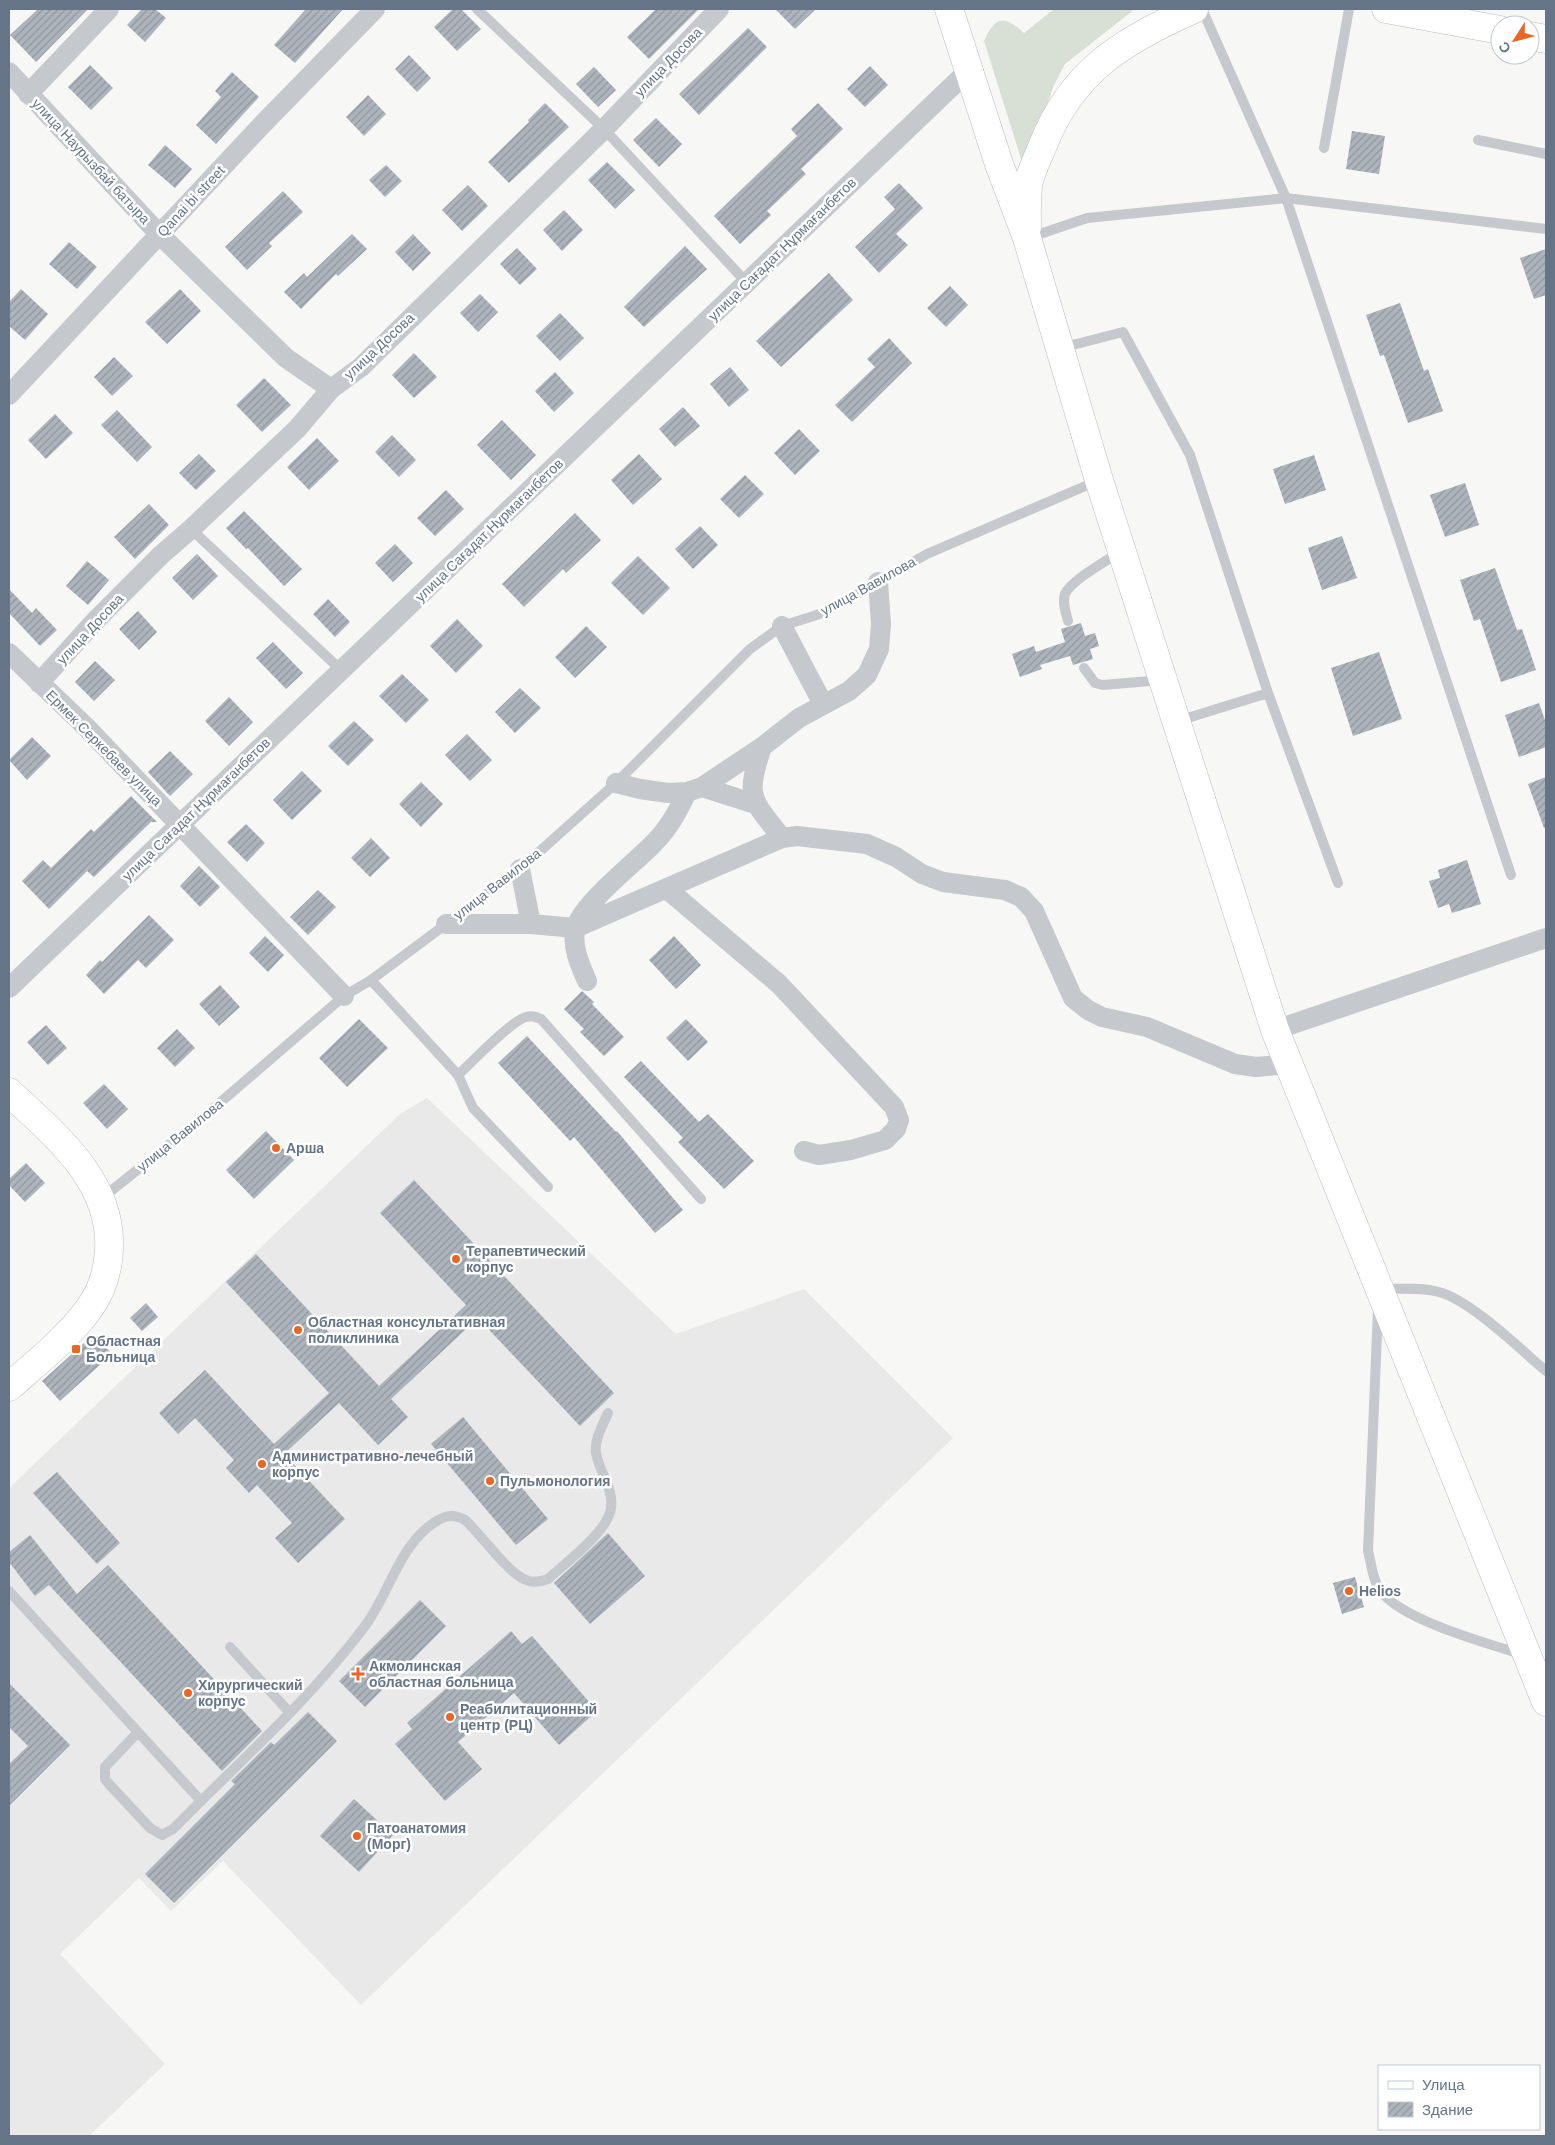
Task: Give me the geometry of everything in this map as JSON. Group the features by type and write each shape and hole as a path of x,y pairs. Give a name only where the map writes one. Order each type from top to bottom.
{"street":[{"path":"28,94 109,9"},
{"name":"Qanai bi street","path":"9,394 159,234 375,9"},
{"name":"улица Досова","path":"39,683 160,555 191,529 297,429 330,389 360,367 604,129 719,9"},
{"path":"949,9 999,164 1027,238 1099,480 1275,1030 1546,1702"},
{"path":"1027,238 1029,181 1049,130 1064,101 1085,76 1112,54 1152,28 1194,9"},
{"path":"1386,9 1490,28"},
{"name":"улица Сағадат Нұрмағанбетов","path":"9,988 969,70"},
{"name":"улица Наурызбай батыра","path":"9,72 159,234 286,358 330,389"},
{"path":"587,981 579,963 575,943 576,928 586,910 654,843 695,790 762,747 799,718 849,690 867,676 879,649 881,624 878,582"},
{"path":"782,626 822,704"},
{"name":"Ермек Серкебаев улица","path":"9,653 87,728 344,996"},
{"path":"762,747 752,780 752,793 755,804 782,838"},
{"path":"616,783 668,793 695,790 755,804"},
{"path":"446,924 531,924 576,928 782,838 797,836 867,844 896,858 922,874 943,882 1005,890 1021,897 1034,911 1074,998 1088,1010 1102,1018 1147,1027 1235,1064 1256,1067 1289,1064"},
{"path":"520,869 531,924"},
{"path":"667,889 779,984 894,1107 899,1120 896,1130 885,1140 851,1150 819,1155 804,1151"},
{"path":"1275,1030 1546,938"},
{"path":"9,1092 71,1152 87,1173 101,1198 108,1220 109,1242 108,1261 98,1294 88,1310 72,1328 9,1387"}],"lane":[{"path":"476,9 604,129 747,283"},
{"path":"1202,9 1286,198 1511,875"},
{"path":"1324,148 1349,9"},
{"path":"1478,140 1546,154"},
{"path":"1027,238 1086,218 1286,198 1546,229"},
{"path":"1061,348 1123,332 1190,455 1268,693 1338,883"},
{"name":"улица Вавилова","path":"101,1198 194,1125 344,996 371,980 520,869 616,783 750,649 782,626 826,612 927,554 1099,480"},
{"path":"191,529 342,671"},
{"path":"1068,621 1064,602 1065,594 1077,581 1122,551"},
{"path":"1084,668 1095,683 1104,685 1163,680"},
{"path":"1176,721 1268,693"},
{"path":"371,980 458,1075 473,1108 548,1187"},
{"path":"458,1075 513,1025 526,1017 536,1016 541,1019 701,1199"},
{"path":"1527,1656 1462,1636 1398,1608 1377,1586 1368,1551 1379,1289 1414,1289 1439,1292 1458,1299 1546,1371"},
{"path":"138,1732 105,1767 105,1779 150,1828 162,1834 172,1829 201,1801 290,1713 335,1664 366,1624 408,1550 427,1528 437,1521 446,1516 456,1515 465,1520 511,1570 528,1581 539,1582 548,1579 599,1532 611,1509 610,1495 596,1452 596,1442 608,1413"},
{"path":"9,1591 201,1801"},
{"path":"230,1647 290,1713"}],"shaded area":[{"path":"1054,9 1135,9 1065,64 1053,87 1046,110 1023,165 984,41 988,32 1001,20 1011,23 1024,33"},
{"name":"Акмолинская областная больница","path":"427,1098 676,1334 804,1289 953,1438 361,2005 223,1861 171,1911 139,1878 60,1954 165,2064 89,2136 9,2136 9,1488 400,1114"}],"building":[{"path":"38,9 88,9 36,62 10,35"},
{"path":"142,9 155,9 166,18 145,42 127,25"},
{"path":"306,9 343,9 295,63 274,45"},
{"path":"453,9 461,9 481,29 457,51 434,27"},
{"path":"656,9 699,9 649,59 627,37"},
{"path":"775,9 816,9 795,29"},
{"path":"748,28 767,47 699,115 679,94"},
{"path":"409,55 431,78 417,92 395,69"},
{"path":"90,65 113,88 91,110 68,87"},
{"path":"870,66 888,85 865,107 847,89"},
{"path":"594,67 616,90 598,107 576,84"},
{"path":"232,72 259,97 216,144 196,125 221,97 215,91"},
{"path":"368,95 386,114 364,136 346,117"},
{"path":"545,103 569,127 509,183 488,162 529,122 528,120"},
{"path":"818,103 843,129 801,169 806,174 767,211 771,215 740,244 714,216 797,136 791,129"},
{"path":"656,118 682,144 659,167 633,140"},
{"path":"1352,131 1385,136 1379,174 1346,169"},
{"path":"165,145 192,169 175,188 148,165"},
{"path":"607,162 635,190 615,209 588,180"},
{"path":"386,165 402,181 385,197 369,180"},
{"path":"899,183 923,208 896,234 908,245 879,273 855,247 895,209 884,197"},
{"path":"468,185 488,206 462,231 442,210"},
{"path":"283,191 303,212 269,243 272,246 247,270 225,247"},
{"path":"564,210 583,230 562,251 543,230"},
{"path":"352,234 367,249 338,276 336,274 301,309 284,292 304,273 307,277"},
{"path":"413,234 431,253 413,271 395,252"},
{"path":"69,242 97,267 77,289 49,264"},
{"path":"685,246 707,269 644,327 624,307"},
{"path":"517,248 537,269 520,285 500,264"},
{"path":"1546,249 1546,295 1534,299 1520,258"},
{"path":"829,273 853,300 781,367 756,341"},
{"path":"950,286 968,305 946,327 927,308"},
{"path":"21,289 48,314 25,340 9,326 9,302"},
{"path":"180,289 201,311 167,344 145,322"},
{"path":"480,294 498,312 478,332 460,313"},
{"path":"1400,303 1424,371 1428,369 1443,411 1408,423 1384,355 1380,356 1366,315"},
{"path":"560,313 584,338 560,361 536,336"},
{"path":"889,338 912,363 852,422 835,405 875,367 867,359"},
{"path":"414,353 437,377 414,398 392,375"},
{"path":"114,357 133,376 112,396 94,377"},
{"path":"730,367 749,390 729,407 710,384"},
{"path":"555,372 574,393 554,412 535,391"},
{"path":"264,378 291,405 262,432 236,405"},
{"path":"683,407 700,426 675,447 659,429"},
{"path":"117,410 152,447 137,462 101,425"},
{"path":"55,414 73,433 46,459 28,440"},
{"path":"502,420 536,455 511,480 477,445"},
{"path":"799,429 820,451 795,475 774,453"},
{"path":"392,435 416,460 399,477 375,452"},
{"path":"317,438 339,461 309,490 287,467"},
{"path":"199,454 216,471 196,490 179,473"},
{"path":"639,454 662,479 633,505 611,480"},
{"path":"1314,455 1326,490 1285,504 1273,469"},
{"path":"745,475 764,494 739,518 720,499"},
{"path":"1465,483 1479,525 1445,537 1430,495"},
{"path":"446,490 464,509 435,536 417,518"},
{"path":"149,504 169,525 135,559 114,537"},
{"path":"244,511 302,569 284,586 226,528"},
{"path":"575,513 601,540 566,573 563,569 524,607 502,584"},
{"path":"700,526 718,545 693,569 675,549"},
{"path":"1342,536 1357,578 1322,590 1308,548"},
{"path":"395,544 413,563 393,582 375,563"},
{"path":"197,554 218,576 193,600 172,578"},
{"path":"638,556 670,588 643,615 611,583"},
{"path":"87,561 109,580 88,605 66,586"},
{"path":"1495,568 1517,630 1522,629 1536,670 1501,682 1480,619 1474,621 1460,580"},
{"path":"9,589 32,613 36,608 57,630 40,646 9,613"},
{"path":"328,599 350,622 335,637 313,614"},
{"path":"138,611 157,632 139,650 119,629"},
{"path":"457,619 483,646 456,673 430,646"},
{"path":"1081,623 1085,636 1095,633 1099,646 1090,649 1093,659 1073,665 1070,656 1040,665 1042,669 1020,677 1012,654 1034,646 1036,652 1065,642 1061,629"},
{"path":"586,626 607,647 575,678 555,657"},
{"path":"273,642 303,673 286,689 256,658"},
{"path":"1379,652 1402,719 1353,736 1331,668"},
{"path":"95,661 115,680 94,701 75,682"},
{"path":"402,674 429,700 406,723 379,696"},
{"path":"520,688 541,708 515,733 495,712"},
{"path":"229,697 253,722 229,746 205,721"},
{"path":"1539,703 1546,723 1546,747 1519,757 1505,715"},
{"path":"354,721 374,740 348,766 328,746"},
{"path":"467,734 492,760 470,781 445,755"},
{"path":"32,737 51,756 27,780 9,760"},
{"path":"170,751 193,774 170,796 148,772"},
{"path":"302,771 322,791 292,820 273,800"},
{"path":"1546,777 1546,828 1544,828 1528,784"},
{"path":"421,782 443,804 421,827 399,804"},
{"path":"131,796 157,822 151,822 94,877 87,871 49,909 22,881 43,860 51,868 91,829 94,832"},
{"path":"246,824 265,843 247,862 227,842"},
{"path":"371,838 390,858 370,877 351,858"},
{"path":"1467,860 1481,904 1452,913 1449,904 1438,908 1429,881 1440,878 1438,870"},
{"path":"199,866 220,887 200,907 180,886"},
{"path":"318,890 336,907 308,935 290,917"},
{"path":"149,915 174,940 146,968 138,960 104,994 86,975 100,960 102,962"},
{"path":"265,936 284,955 268,972 249,953"},
{"path":"674,936 701,965 676,989 649,960"},
{"path":"220,985 240,1007 219,1026 199,1004"},
{"path":"582,991 624,1037 604,1056 580,1032 584,1029 564,1009"},
{"path":"359,1019 388,1048 347,1087 319,1058"},
{"path":"686,1019 708,1042 688,1061 666,1038"},
{"path":"46,1025 67,1048 48,1065 27,1042"},
{"path":"177,1029 195,1048 175,1067 157,1048"},
{"path":"527,1036 617,1131 683,1210 655,1233 574,1137 570,1141 498,1063"},
{"path":"641,1061 699,1122 708,1114 754,1161 724,1189 678,1142 683,1138 624,1077"},
{"path":"104,1084 128,1109 107,1129 83,1103"},
{"path":"266,1131 294,1160 254,1199 226,1170"},
{"path":"26,1163 45,1183 25,1202 9,1185 9,1179"},
{"path":"414,1180 614,1393 580,1426 478,1318 391,1399 408,1417 378,1445 339,1403 284,1454 345,1519 298,1563 275,1538 292,1523 257,1485 249,1493 226,1468 234,1460 195,1418 178,1434 159,1413 205,1370 274,1444 329,1393 226,1282 256,1254 379,1386 466,1305 380,1213"},
{"path":"146,1303 158,1317 142,1331 130,1318"},
{"path":"94,1334 112,1354 60,1401 42,1381"},
{"name":"Пульмонология","path":"463,1417 548,1519 516,1545 431,1444"},
{"path":"57,1472 120,1543 97,1564 33,1493"},
{"path":"608,1533 645,1576 590,1624 554,1583"},
{"name":"Хирургический корпус","path":"30,1535 77,1594 108,1565 262,1731 222,1771 49,1585 35,1596 9,1562 9,1552"},
{"path":"1355,1577 1364,1607 1342,1614 1333,1583"},
{"path":"420,1600 446,1626 365,1707 339,1681"},
{"name":"Реабилитационный центр (РЦ)","path":"511,1631 522,1644 532,1636 597,1711 559,1745 514,1693 458,1742 482,1769 445,1801 395,1744 412,1729 407,1723"},
{"path":"9,1683 70,1745 9,1806 9,1764 28,1746 9,1727"},
{"path":"308,1712 337,1741 174,1903 145,1874 235,1784 231,1781 271,1742 274,1745"},
{"name":"Патоанатомия (Морг)","path":"354,1799 393,1835 359,1872 320,1836"}],"place":[{"name":"Арша","path":"276,1148"},
{"name":"Терапевтический корпус","path":"456,1259"},
{"name":"Областная консультативная поликлиника","path":"298,1330"},
{"name":"Областная Больница","path":"76,1349"},
{"name":"Административно-лечебный корпус","path":"262,1464"},
{"name":"Пульмонология","path":"490,1481"},
{"name":"Helios","path":"1349,1591"},
{"name":"Акмолинская областная больница","path":"358,1674"},
{"name":"Хирургический корпус","path":"188,1693"},
{"name":"Реабилитационный центр (РЦ)","path":"450,1717"},
{"name":"Патоанатомия (Морг)","path":"357,1836"}]}
